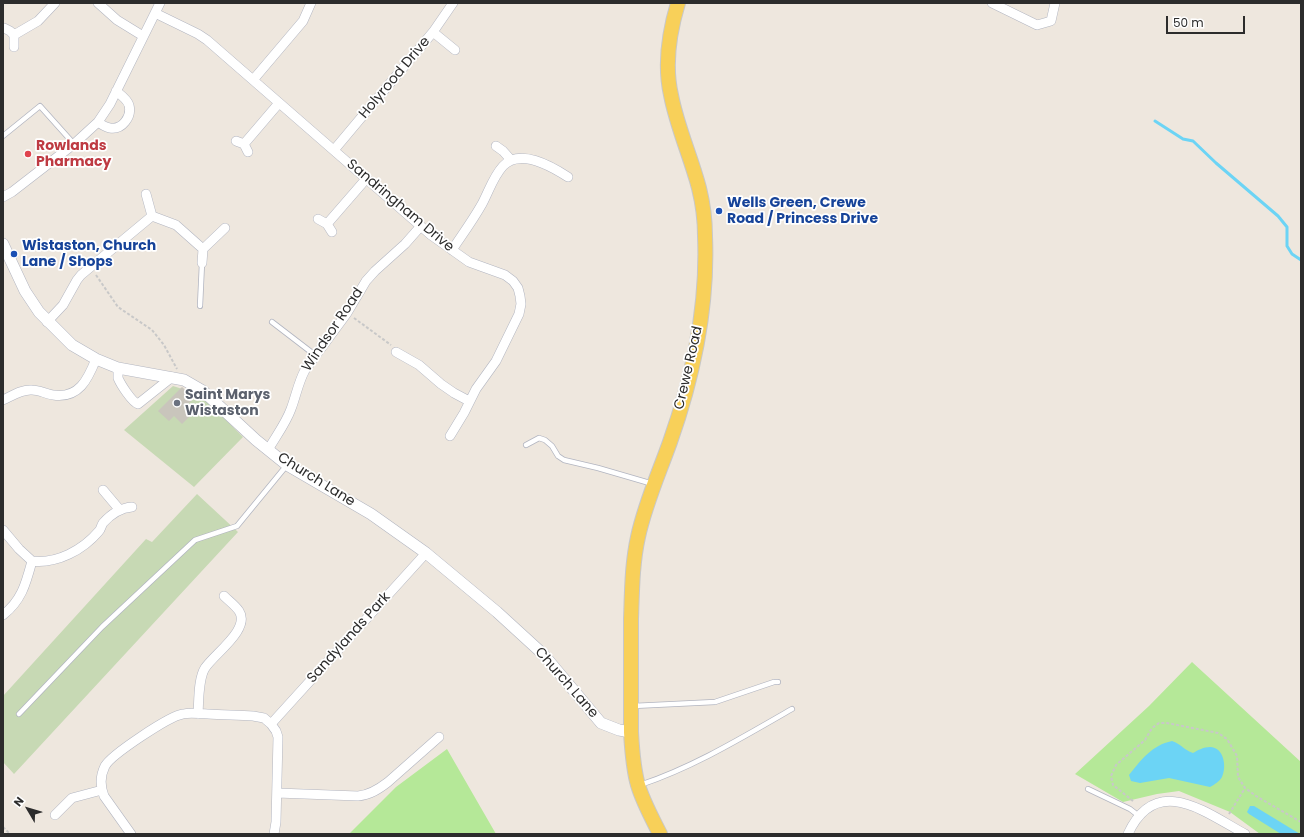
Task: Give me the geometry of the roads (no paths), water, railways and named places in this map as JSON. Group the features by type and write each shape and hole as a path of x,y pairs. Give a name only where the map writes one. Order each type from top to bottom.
{"main road":[{"name":"Crewe Road","path":"660,834 638,786 633,755 631,732 632,595 634,560 638,537 646,507 671,440 692,369 704,294 705,260 703,210 700,189 675,113 670,88 668,58 669,38 678,3"}],"street":[{"path":"14,35 38,21 55,3"},
{"path":"98,3 117,20 143,36"},
{"path":"3,197 12,192 74,144 98,122 110,104 160,3"},
{"path":"253,80 303,21 311,3"},
{"name":"Holyrood Drive","path":"334,150 433,32 453,3"},
{"path":"992,3 1037,25 1051,21 1055,3"},
{"name":"Sandringham Drive","path":"155,13 207,40 420,227 469,262 505,275 518,288 521,304 519,314 496,361 482,379 450,436"},
{"path":"4,28 14,35 14,47"},
{"path":"433,32 455,50"},
{"path":"98,122 105,127 115,128 120,127 125,123 130,111 129,105 116,91"},
{"path":"243,145 279,103"},
{"path":"496,146 503,150 511,160"},
{"path":"452,250 478,211 497,174 504,165 511,160 518,158 529,159 544,164 568,177"},
{"path":"318,219 330,228 366,179"},
{"path":"146,194 152,216"},
{"path":"152,216 176,225 204,248"},
{"path":"48,322 67,300 77,280 152,216"},
{"name":"Windsor Road","path":"268,450 292,408 300,380 315,355 347,313 366,281 405,244 420,227"},
{"path":"202,263 204,248 225,228"},
{"name":"Church Lane","path":"3,244 25,292 39,312 72,345 96,359 118,368 184,380 203,391 256,440 287,465 371,514 426,553 531,642 601,723 631,732"},
{"path":"396,352 419,365 440,384 454,393 470,400"},
{"path":"3,400 22,391 32,390 56,396 70,394 77,391 86,382 96,359"},
{"path":"118,368 120,383 133,402 138,404 172,377"},
{"path":"103,490 119,509"},
{"path":"32,562 64,557 74,553 93,537 99,531 103,523 119,509 132,507"},
{"path":"3,530 32,562"},
{"name":"Sandylands Park","path":"271,724 426,553"},
{"path":"3,614 12,608 19,600 32,562"},
{"path":"198,714 202,677 205,669 237,632 241,623 239,610 224,596"},
{"path":"131,834 104,796 102,790 102,774 105,766 112,758 169,719 182,714 254,716 264,718 271,724 278,737 277,793 274,834"},
{"path":"277,793 364,796 379,789 388,782 439,737"},
{"path":"55,815 72,798 102,790"},
{"path":"1128,834 1142,813 1158,803 1174,801 1187,803 1224,822 1240,833"}],"lane":[{"path":"3,136 40,106 74,144"},
{"path":"200,306 202,263"},
{"path":"272,322 315,355"},
{"path":"526,445 539,438 546,440 558,456 564,460 598,468 654,485"},
{"path":"19,714 102,627 195,540 237,526 287,465"},
{"path":"631,706 715,702 774,682 778,682"},
{"path":"638,786 662,778 699,761 792,710"},
{"path":"1088,789 1130,809 1142,813"}],"water":[{"path":"1172,741 1193,753 1208,747 1218,750 1224,763 1221,779 1210,787 1169,778 1140,783 1131,781 1129,775 1148,754 1159,746"},
{"path":"1250,806 1254,806 1300,834 1281,834 1249,814 1247,812"}],"waterway":[{"path":"1155,121 1183,139 1193,141 1216,163 1278,216 1287,227 1287,246 1292,254 1301,260"}],"place":[{"name":"Rowlands Pharmacy","path":"28,154"},
{"name":"Wells Green, Crewe Road / Princess Drive","path":"719,211"},
{"name":"Wistaston, Church Lane / Shops","path":"14,254"},
{"name":"Saint Marys Wistaston","path":"177,403"}]}
